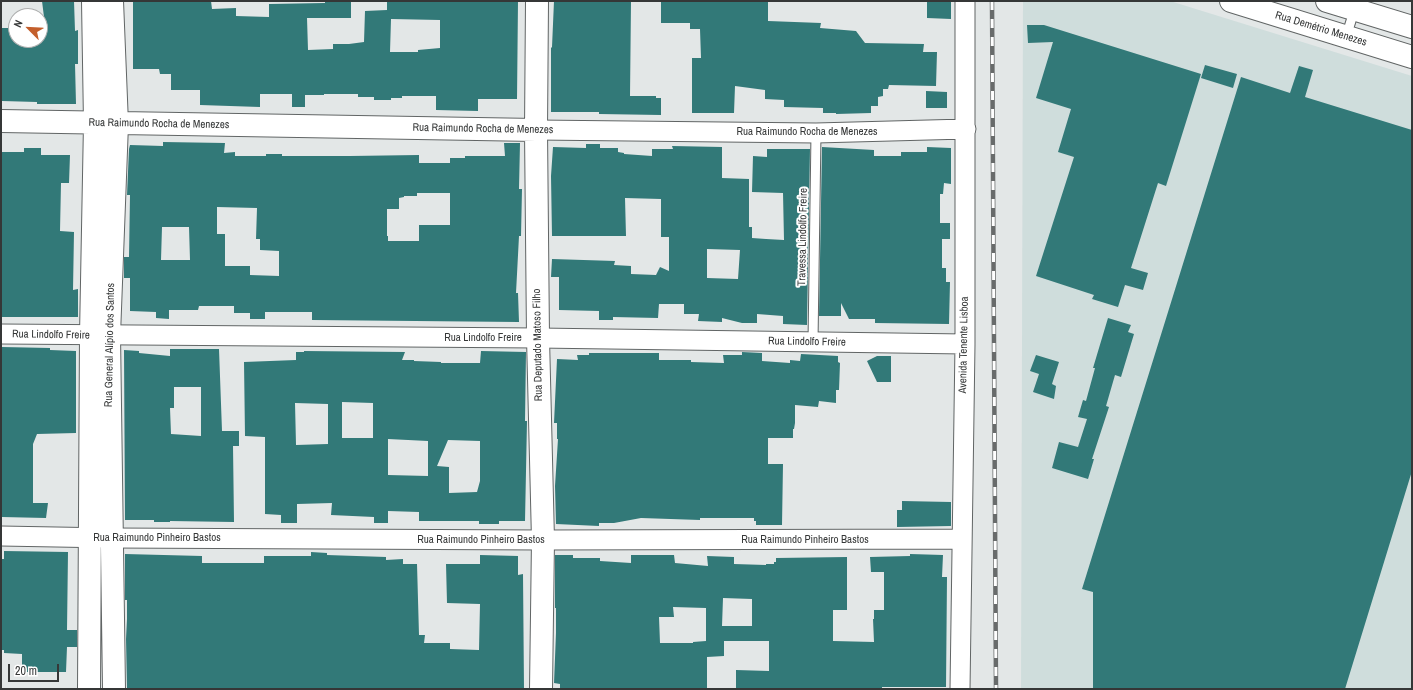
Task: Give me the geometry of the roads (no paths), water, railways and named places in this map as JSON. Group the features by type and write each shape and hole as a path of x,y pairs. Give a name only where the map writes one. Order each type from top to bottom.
{"street":[{"name":"Rua General Alípio dos Santos","path":"93,1 100,335 101,538 114,689"},
{"name":"Rua General Alípio dos Santos","path":"100,335 117,124 112,1"},
{"name":"Rua Deputado Matoso Filho","path":"537,1 536,130 538,338 543,540 541,689"},
{"name":"Avenida Tenente Lisboa","path":"960,689 965,344 965,1"},
{"name":"Rua Demétrio Menezes","path":"1231,1 1412,57"},
{"path":"1327,1 1355,5 1412,27"},
{"name":"Rua Raimundo Rocha de Menezes","path":"1,121 117,124 816,133 966,129"},
{"name":"Rua Lindolfo Freire","path":"1,334 538,338 965,344"},
{"name":"Rua Raimundo Pinheiro Bastos","path":"1,536 101,538 543,540 961,539"},
{"name":"Rua General Alípio dos Santos","path":"89,689 101,538"}],"lane":[{"path":"1346,37 1355,5"},
{"name":"Travessa Lindolfo Freire","path":"813,342 816,133"}],"railway":[{"path":"992,1 996,689"}]}
